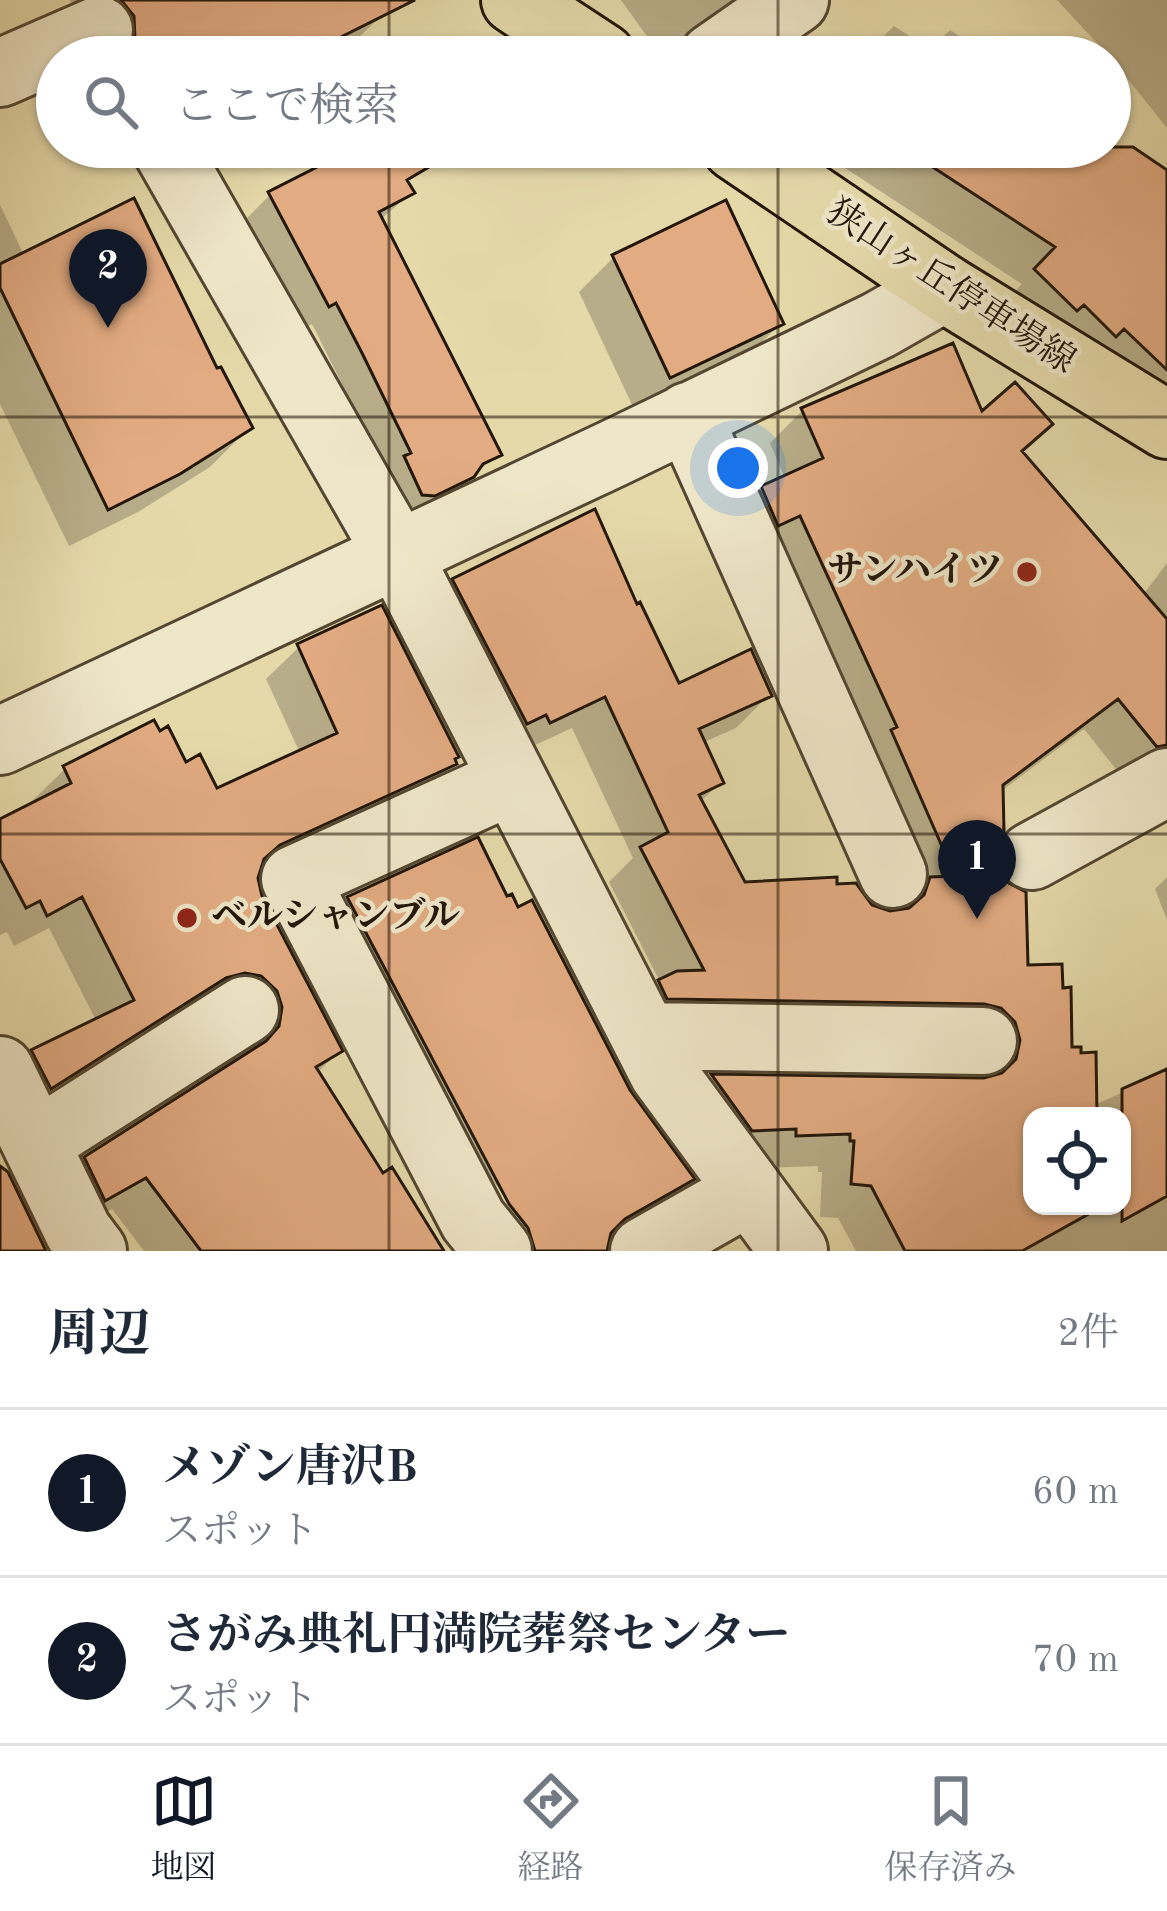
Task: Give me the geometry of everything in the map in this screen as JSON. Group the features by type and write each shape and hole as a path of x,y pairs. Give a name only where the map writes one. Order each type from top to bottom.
{"main road":[{"path":"515,0 570,36"},
{"name":"狭山ヶ丘停車場線","path":"767,168 944,288 1167,425"}],"street":[{"path":"743,36 795,0"},
{"path":"0,73 36,57"},
{"path":"177,168 398,553 663,1073 794,1251"},
{"path":"0,741 879,325 944,288"},
{"path":"688,416 893,874"},
{"path":"498,1251 473,1220 295,879 512,781"},
{"path":"1032,856 1167,782"},
{"path":"93,1251 15,1118 244,1010"},
{"path":"645,1036 983,1040"},
{"path":"644,1251 748,1192"}],"building":[{"path":"121,0 415,0 343,36 135,36 134,16"},
{"path":"1133,147 1167,170 1167,370 1124,329 1116,337 1084,305 1077,311 1034,269 1055,247 934,168 1131,168"},
{"path":"315,168 427,168 407,180 415,193 379,212 502,455 483,464 474,477 435,496 422,495 404,456 411,453 361,351 336,303 329,307 268,192"},
{"path":"134,198 217,368 221,367 253,428 180,474 108,510 0,288 0,264"},
{"path":"726,200 784,324 670,378 612,255"},
{"path":"953,343 982,411 1015,382 1053,424 1022,451 1167,619 1167,745 1157,747 1118,699 1003,785 1004,832 995,856 1005,881 1026,892 1028,965 1062,964 1063,988 1071,987 1072,1047 1081,1047 1081,1053 1096,1052 1097,1107 1023,1107 1023,1215 1087,1215 1022,1251 905,1251 871,1186 851,1184 854,1141 850,1134 796,1136 796,1129 752,1131 711,1074 984,1078 1002,1073 1016,1059 1020,1040 1015,1022 1001,1008 984,1004 667,999 658,980 677,971 704,970 640,847 668,832 605,697 550,723 546,715 527,724 452,579 595,509 679,683 751,649 772,696 699,729 724,783 699,795 745,882 837,877 837,884 856,883 872,905 890,911 909,908 924,895 930,877 955,876 891,730 897,727 800,516 778,526 761,486 823,458 801,408"},
{"path":"382,605 459,757 457,764 280,845 264,859 258,878 262,896 343,1051 316,1067 383,1173 392,1167 444,1251 201,1251 146,1178 105,1201 84,1157 266,1041 279,1026 282,1007 277,991 261,976 245,973 226,978 51,1089 31,1050 134,1000 82,897 47,916 40,901 26,908 0,859 0,819 71,783 63,766 154,720 160,731 168,726 186,762 200,754 217,788 337,733 297,644"},
{"path":"478,837 507,896 512,894 518,907 532,900 630,1090 695,1179 625,1219 611,1233 607,1251 535,1251 528,1228 509,1204 347,897"},
{"path":"1167,1069 1167,1196 1122,1221 1122,1215 1131,1215 1131,1107 1122,1107 1122,1089"},
{"path":"0,1166 8,1172 46,1251 0,1251"}],"place":[{"name":"さがみ典礼円満院葬祭センター","path":"108,328"},
{"name":"サンハイツ","path":"1027,572"},
{"name":"ベルシャンブル","path":"187,918"},
{"name":"メゾン唐沢B","path":"977,919"}]}
